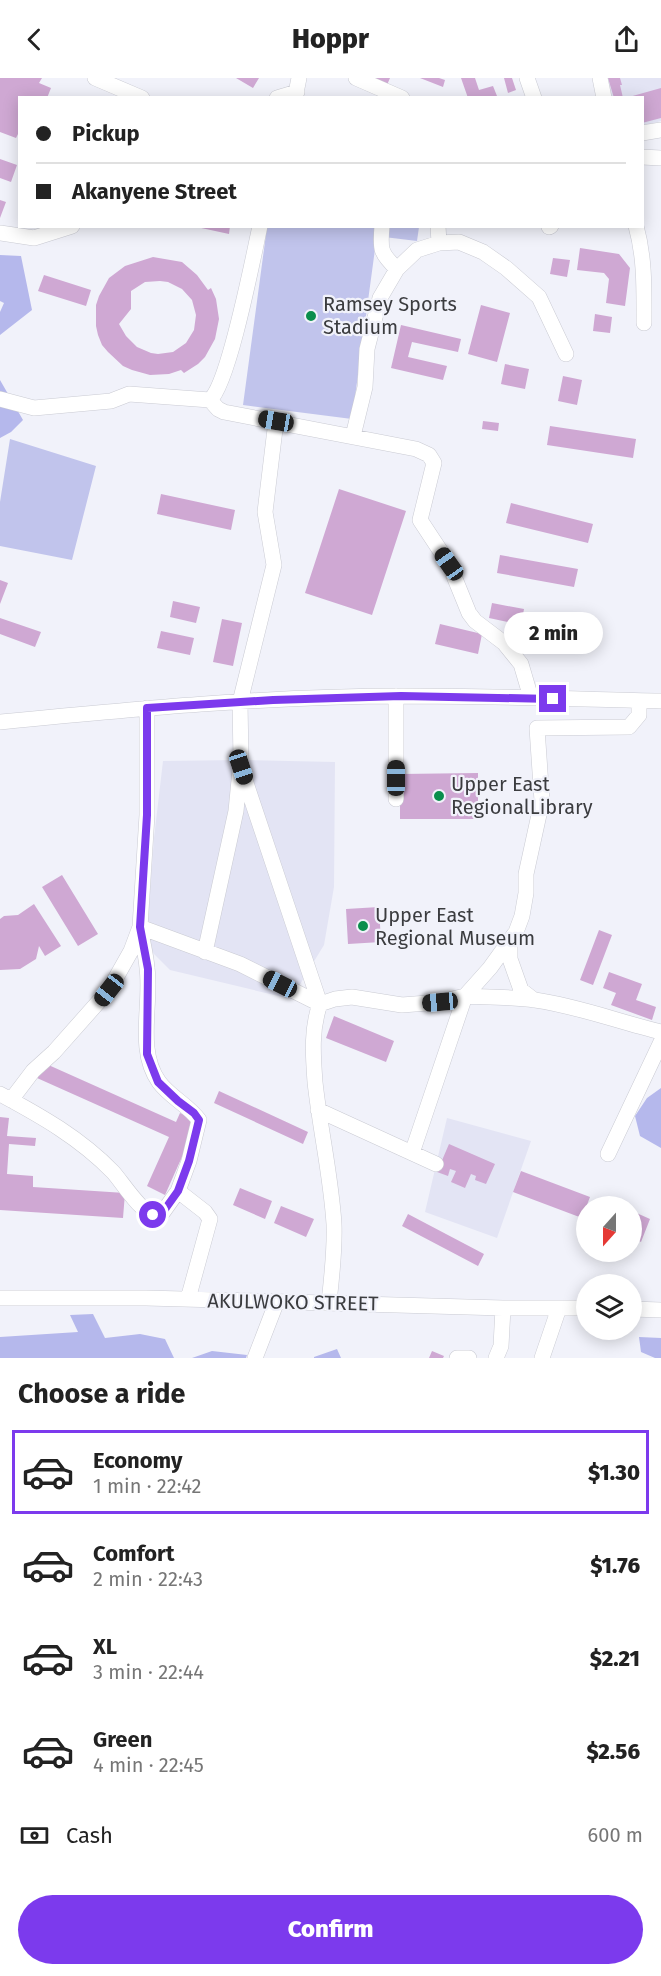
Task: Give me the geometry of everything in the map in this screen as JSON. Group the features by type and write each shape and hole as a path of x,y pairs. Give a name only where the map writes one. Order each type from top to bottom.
{"street":[{"path":"95,78 137,96"},
{"path":"356,78 383,93"},
{"path":"527,78 533,96"},
{"path":"600,78 603,96"},
{"path":"281,96 297,89"},
{"path":"644,133 660,135"},
{"path":"644,157 661,158"},
{"path":"0,233 34,238 66,228"},
{"path":"0,399 34,408 111,401 129,394 210,400 216,395 229,358 260,228"},
{"path":"382,228 380,246 384,256 397,269"},
{"path":"438,228 439,243"},
{"path":"636,228 644,271 644,323"},
{"path":"353,436 365,387 367,349 380,298 397,269 417,250 439,243 459,242 483,252 506,268 539,297 566,354"},
{"path":"210,400 218,410 224,412 416,449 429,455 434,463 420,520 449,564 469,613 475,621 504,643 521,664 531,698"},
{"path":"205,952 236,811 241,767 240,702 274,565 265,512 276,421"},
{"path":"396,696 396,799"},
{"path":"0,722 147,708 396,696 661,701"},
{"path":"412,1153 465,996 476,986 516,932 522,916 526,893 526,874 542,801 537,728 629,727 639,715 639,701"},
{"path":"140,927 131,951 109,990 54,1053 6,1097 39,1114 84,1145 113,1172 144,1211 153,1215 163,1212 178,1191 189,1161 199,1120 158,1082 147,1054 148,969 140,927 147,815 147,708"},
{"path":"241,767 320,1004 313,1034 318,1110 334,1222 334,1265 328,1302"},
{"path":"140,927 240,964 320,1004 352,997 402,1005 440,1002 465,996 534,1000 586,1011 622,1023 661,1032"},
{"path":"510,940 510,959 521,990 534,1000"},
{"path":"608,1154 661,1042"},
{"path":"318,1110 436,1164"},
{"path":"178,1191 205,1212 210,1219 188,1299"},
{"name":"AKULWOKO STREET","path":"0,1298 188,1299 576,1308"},
{"path":"255,1358 277,1301"},
{"path":"496,1358 501,1346 503,1308"},
{"path":"542,1358 559,1308"},
{"path":"642,1309 661,1310"},
{"path":"457,1358 469,1358"}],"shaded area":[{"path":"606,78 661,78 661,121 644,125 644,96 611,96"},
{"name":"Ramsey Sports Stadium","path":"267,228 378,228 352,419 243,405"},
{"path":"386,228 419,228 417,241 384,237"},
{"path":"0,255 21,256 32,310 0,335 0,312 4,303 0,301"},
{"path":"0,380 23,420 11,432 0,438"},
{"path":"10,439 96,466 72,560 0,546 0,502"},
{"path":"163,761 335,762 334,887 324,945 291,999 170,970 146,946 154,838"},
{"path":"661,1088 661,1148 640,1136 635,1116 647,1098"},
{"path":"447,1118 531,1141 497,1238 425,1212"},
{"path":"93,1314 105,1338 140,1334 165,1339 174,1358 0,1358 0,1337 78,1332 70,1315"},
{"path":"642,1337 661,1338 661,1358 641,1352 639,1340 642,1340"},
{"path":"337,1349 341,1358 314,1358 314,1357"},
{"path":"212,1351 247,1355 246,1358 192,1358"}],"building":[{"path":"0,78 42,78 39,83 51,88 48,96 18,96 18,134 16,138 0,132"},
{"path":"236,78 259,78 253,88"},
{"path":"370,78 390,78 387,85"},
{"path":"420,78 439,78 445,80 443,87"},
{"path":"461,78 475,78 479,90 493,86 497,96 467,96"},
{"path":"504,78 512,78 516,90 508,93"},
{"path":"608,78 620,78 623,96 613,96"},
{"path":"661,88 661,118 644,122 644,96 633,96"},
{"path":"0,159 17,165 11,182 0,178"},
{"path":"0,200 6,202 0,218"},
{"path":"201,228 230,228 229,234"},
{"path":"580,248 619,254 630,268 625,306 606,303 609,279 604,273 577,270"},
{"path":"153,257 182,262 197,275 208,290 211,288 216,299 219,319 215,339 205,357 198,364 184,373 181,370 169,374 150,375 123,366 102,345 96,326 96,305 109,278 125,266","holes":["145,282 168,282 182,289 192,300 196,315 194,330 186,343 173,352 151,353 137,347 126,336 119,324 131,309 131,291"]},
{"path":"553,258 570,260 567,277 550,274"},
{"path":"44,275 91,290 86,306 38,291"},
{"path":"481,305 510,313 497,362 468,354"},
{"path":"595,314 612,317 610,333 593,331"},
{"path":"401,325 461,339 458,352 412,342 408,357 447,366 443,380 391,368"},
{"path":"505,364 529,369 525,389 501,384"},
{"path":"563,376 582,380 577,405 558,401"},
{"path":"483,421 499,423 498,431 482,429"},
{"path":"550,426 636,439 633,458 547,445"},
{"path":"339,489 406,511 372,615 305,593"},
{"path":"161,494 235,510 231,530 157,514"},
{"path":"511,503 593,524 588,543 506,523"},
{"path":"500,555 578,569 574,587 497,573"},
{"path":"0,580 8,583 0,604"},
{"path":"173,601 200,607 196,623 170,617"},
{"path":"492,603 524,609 521,625 489,618"},
{"path":"0,618 41,632 35,647 0,634"},
{"path":"222,619 242,623 233,666 213,662"},
{"path":"440,624 482,634 478,654 435,644"},
{"path":"161,631 194,638 190,655 157,648"},
{"name":"Upper East RegionalLibrary","path":"478,773 478,819 400,819 400,774"},
{"path":"62,875 98,934 78,946 42,887"},
{"path":"34,904 61,946 45,956 39,946 36,959 20,969 0,970 0,919 4,916 18,915"},
{"name":"Upper East Regional Museum","path":"379,907 381,942 348,944 346,909"},
{"path":"599,930 612,935 593,985 580,980"},
{"path":"609,972 642,984 636,1000 656,1007 652,1020 611,1005 616,993 603,988"},
{"path":"334,1016 394,1041 386,1062 326,1038"},
{"path":"44,1063 176,1122 180,1113 198,1121 165,1195 147,1186 169,1137 37,1078"},
{"path":"219,1091 308,1132 303,1144 214,1103"},
{"path":"0,1117 9,1118 7,1136 36,1138 35,1146 9,1144 7,1174 33,1176 33,1187 125,1193 123,1218 0,1210"},
{"path":"449,1144 495,1164 486,1184 475,1180 476,1176 471,1174 465,1188 451,1182 456,1171 450,1169 448,1176 437,1172"},
{"path":"521,1171 587,1196 576,1196 576,1216 513,1192"},
{"path":"240,1188 272,1201 265,1219 233,1205"},
{"path":"281,1206 314,1219 306,1237 274,1223"},
{"path":"408,1214 484,1254 478,1266 402,1226"},
{"path":"642,1215 650,1219 642,1239"},
{"path":"432,1351 444,1356 443,1358 429,1358"}],"place":[{"name":"Ramsey Sports Stadium","path":"311,316"},
{"name":"Upper East RegionalLibrary","path":"439,796"},
{"name":"Upper East Regional Museum","path":"363,926"}],"route":[{"path":"153,1215 163,1212 178,1191 189,1161 199,1120 158,1082 147,1054 148,969 140,927 147,815 147,708 273,700 401,696 553,699"}]}
